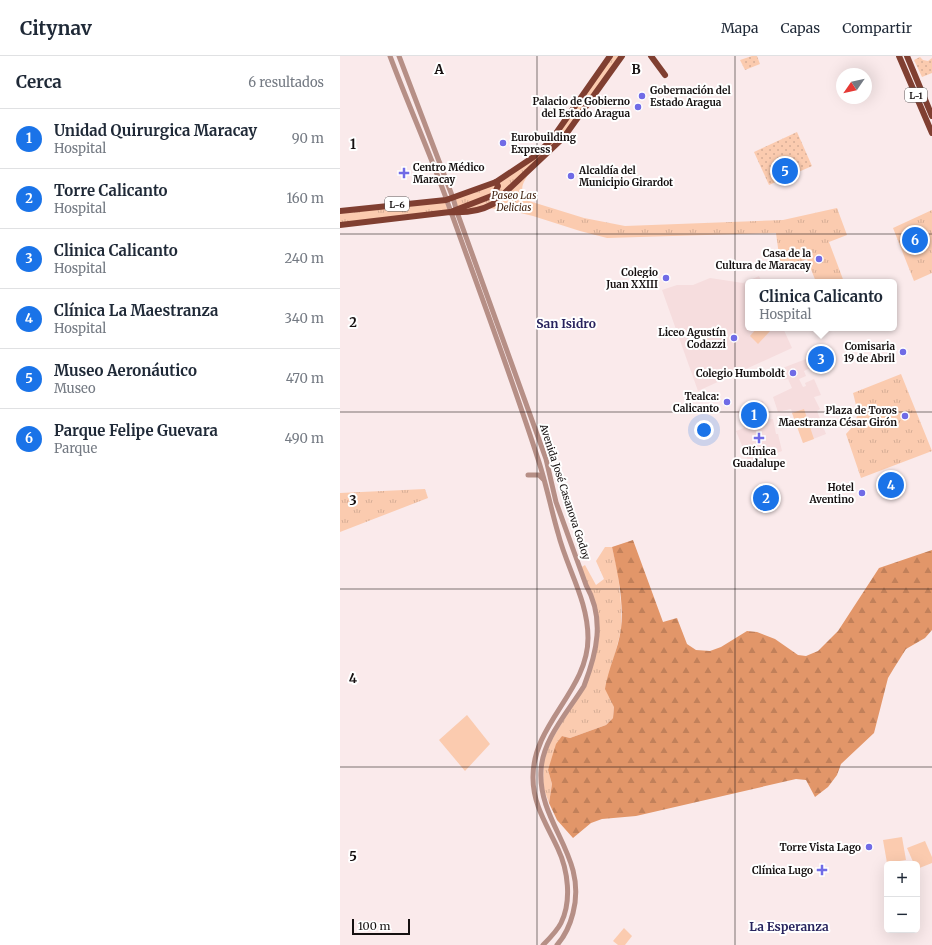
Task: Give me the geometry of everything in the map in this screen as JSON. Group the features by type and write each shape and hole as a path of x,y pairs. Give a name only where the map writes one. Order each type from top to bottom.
{"main road":[{"name":"L-6","path":"340,211 446,200 496,182 535,156 552,139 610,56"},
{"name":"L-6","path":"340,225 485,208 493,204 500,199 517,180 544,158 566,134 622,56"},
{"path":"651,56 664,75"},
{"name":"L-1","path":"899,56 932,133"},
{"name":"L-1","path":"907,56 932,116"},
{"path":"454,211 494,195 498,186 496,182"}],"street":[{"name":"Avenida José Casanova Godoy","path":"390,56 446,200 454,211 541,445 556,502 586,585 592,595 598,621 597,644 584,686 544,753 541,770 541,787 546,805 568,852 575,877 576,902 571,922 556,945"},
{"name":"Avenida José Casanova Godoy","path":"399,56 453,198 454,211 545,481 558,536 586,610 588,641 580,674 551,720 535,755 532,775 534,793 541,818 560,852 565,867 567,885 566,909 562,922 543,945"},
{"path":"528,475 539,475 545,481"}],"shaded area":[{"name":"Liceo Agustín Codazzi","path":"759,276 760,279 752,279"},
{"name":"Liceo Agustín Codazzi","path":"710,278 745,282 745,331 784,331 792,348 698,391 662,290 677,285 693,285"},
{"path":"806,359 810,368 804,371 806,376 799,379 803,387 806,386 805,383 814,379 821,395 814,397 820,409 817,411 826,434 803,443 791,409 778,412 773,397 792,388 788,379 784,380 780,369"},
{"name":"Clínica Guadalupe","path":"763,401 770,419 773,419 782,451 749,463 736,431 744,428 737,411"}],"green space":[{"name":"Paseo Las Delicias","path":"610,56 622,56 567,134 533,167 529,173 523,183 522,189 523,194 527,199 529,201 584,218 625,226 783,220 837,208 847,235 829,242 843,279 815,279 807,259 781,270 776,233 607,238 508,210 485,208 457,212 453,198 513,172 552,139"},
{"path":"757,56 760,64 745,70 740,60"},
{"path":"920,57 923,60 928,61 932,58 932,73 922,77 914,60"},
{"path":"797,132 812,166 769,185 754,152"},
{"path":"446,200 450,212 340,224 340,211"},
{"path":"932,210 932,273 914,281 893,228"},
{"path":"754,331 770,331 758,344 750,336"},
{"path":"901,374 932,451 861,478 846,434 854,424 857,415 853,393"},
{"path":"804,409 814,439 803,443 792,413"},
{"path":"425,489 428,498 340,532 340,493"},
{"path":"633,540 663,622 677,618 687,644 696,650 710,651 721,647 747,631 757,632 775,639 798,655 806,656 818,651 838,631 879,568 932,550 932,630 925,638 906,649 888,678 874,733 841,764 837,775 828,787 815,797 806,780 796,779 636,816 602,819 591,823 573,838 557,820 549,803 552,784 548,770 556,744 562,736 570,738 606,725 613,718 614,707 605,689 608,674 620,637 622,609 612,547"},
{"path":"605,547 612,547 618,573 621,605 621,630 611,670 614,707 613,718 606,725 570,738 562,736 548,770 552,784 549,803 543,787 544,753 584,686 597,644 598,621 580,568 585,565 596,585 604,579 596,561"},
{"path":"467,715 490,744 465,771 439,740"},
{"path":"902,837 906,860 887,861 883,840"},
{"path":"925,841 932,857 932,863 920,868 920,861 913,861 907,848"},
{"path":"624,928 632,936 625,945 618,945 613,941"}],"place":[{"name":"Gobernación del Estado Aragua","path":"642,96"},
{"name":"Palacio de Gobierno del Estado Aragua","path":"638,107"},
{"name":"Eurobuilding Express","path":"503,143"},
{"name":"Museo Aeronáutico","path":"785,171"},
{"name":"Centro Médico Maracay","path":"404,173"},
{"name":"Alcaldía del Municipio Girardot","path":"571,176"},
{"name":"Parque Felipe Guevara","path":"915,240"},
{"name":"Casa de la Cultura de Maracay","path":"819,259"},
{"name":"Colegio Juan XXIII","path":"666,278"},
{"name":"Liceo Agustín Codazzi","path":"734,338"},
{"name":"Comisaria 19 de Abril","path":"903,352"},
{"name":"Clinica Calicanto","path":"821,359"},
{"name":"Colegio Humboldt","path":"793,373"},
{"name":"Tealca: Calicanto","path":"727,402"},
{"name":"Unidad Quirurgica Maracay","path":"754,415"},
{"name":"Plaza de Toros Maestranza César Girón","path":"905,416"},
{"name":"Clínica Guadalupe","path":"759,438"},
{"name":"Clínica La Maestranza","path":"891,485"},
{"name":"Hotel Aventino","path":"862,493"},
{"name":"Torre Calicanto","path":"766,498"},
{"name":"Torre Vista Lago","path":"869,847"},
{"name":"Clínica Lugo","path":"822,870"}],"district":[{"name":"San Isidro","path":"566,323"},
{"name":"La Esperanza","path":"789,926"}]}
